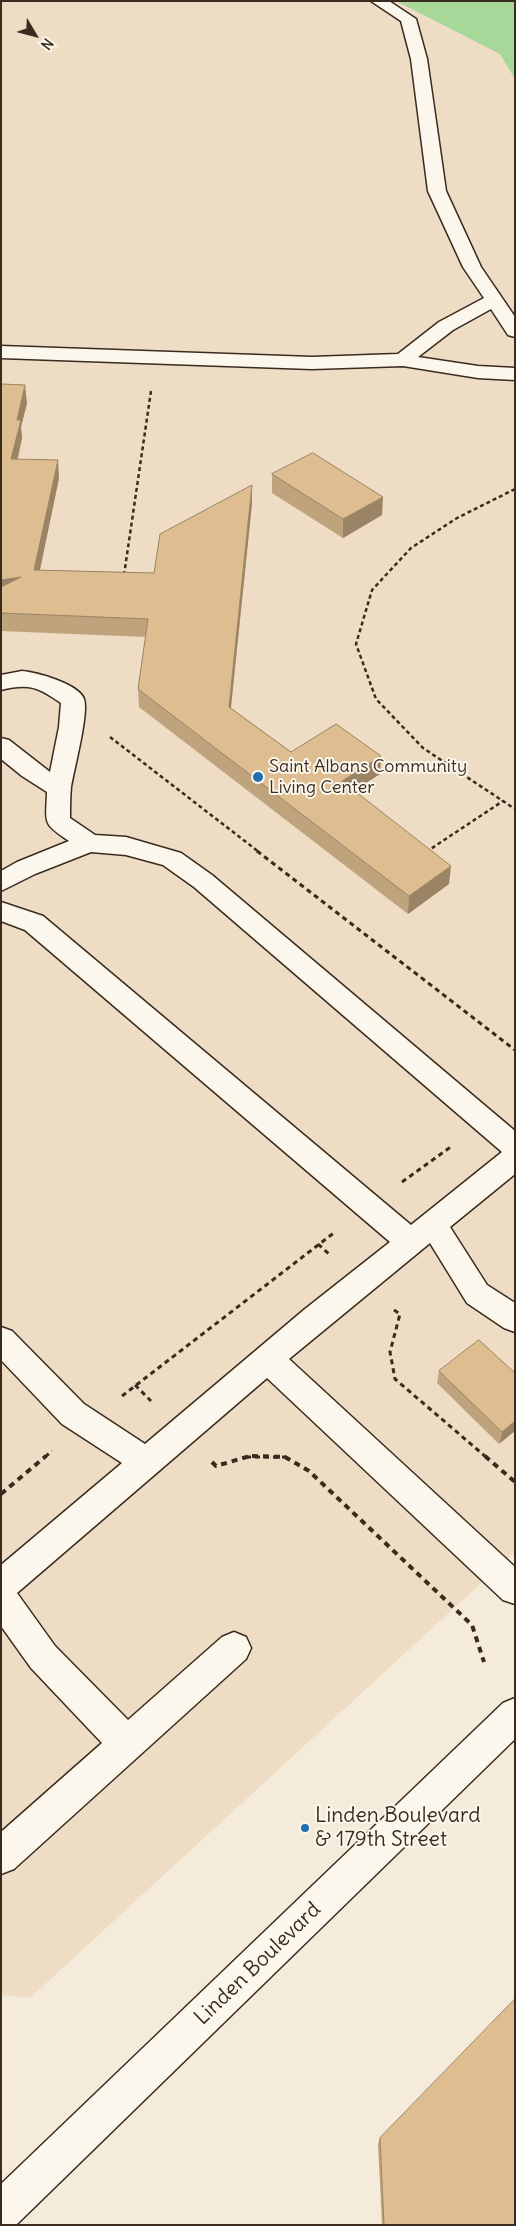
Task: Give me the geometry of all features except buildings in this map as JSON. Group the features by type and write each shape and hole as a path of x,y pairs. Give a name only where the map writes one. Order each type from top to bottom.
{"main road":[{"path":"378,1 408,20 419,59 437,191 472,267 503,306 515,331"},
{"path":"403,360 429,336 441,328 503,306"},
{"path":"1,352 312,363 403,360 478,372 515,374"},
{"path":"1,683 18,677 46,682 73,700 71,727 59,789 58,822 89,843"},
{"path":"1,746 30,770 59,789"},
{"path":"1,882 26,868 89,843 126,846 172,859 203,881 515,1147"},
{"path":"1,911 34,922 367,1206 422,1233 477,1294 515,1319"},
{"path":"1,1586 268,1359 515,1158"},
{"path":"1,1340 73,1414 146,1462"},
{"path":"268,1359 515,1589"},
{"path":"1,1598 43,1657 128,1744"},
{"path":"1,1856 234,1648"},
{"name":"Linden Boulevard","path":"1,2212 515,1715"}],"path":[{"path":"124,575 152,385"},
{"path":"515,489 457,518 411,548 372,590 356,644 376,699 423,748 515,809"},
{"path":"103,731 515,1050"},
{"path":"425,853 503,801"},
{"path":"1,1494 86,1423 367,1206 485,1121"},
{"path":"400,1314 390,1352 395,1379 515,1482"},
{"path":"216,1466 250,1456 285,1457 309,1471 472,1626 484,1662"}],"shaded area":[{"name":"Saint Albans Community Living Center","path":"1,1 515,1 515,1552 30,1998 1,1995"}],"green space":[{"path":"396,1 515,1 515,79 500,54"}],"place":[{"name":"Saint Albans Community Living Center","path":"258,777"},
{"name":"Linden Boulevard & 179th Street","path":"305,1828"}]}
